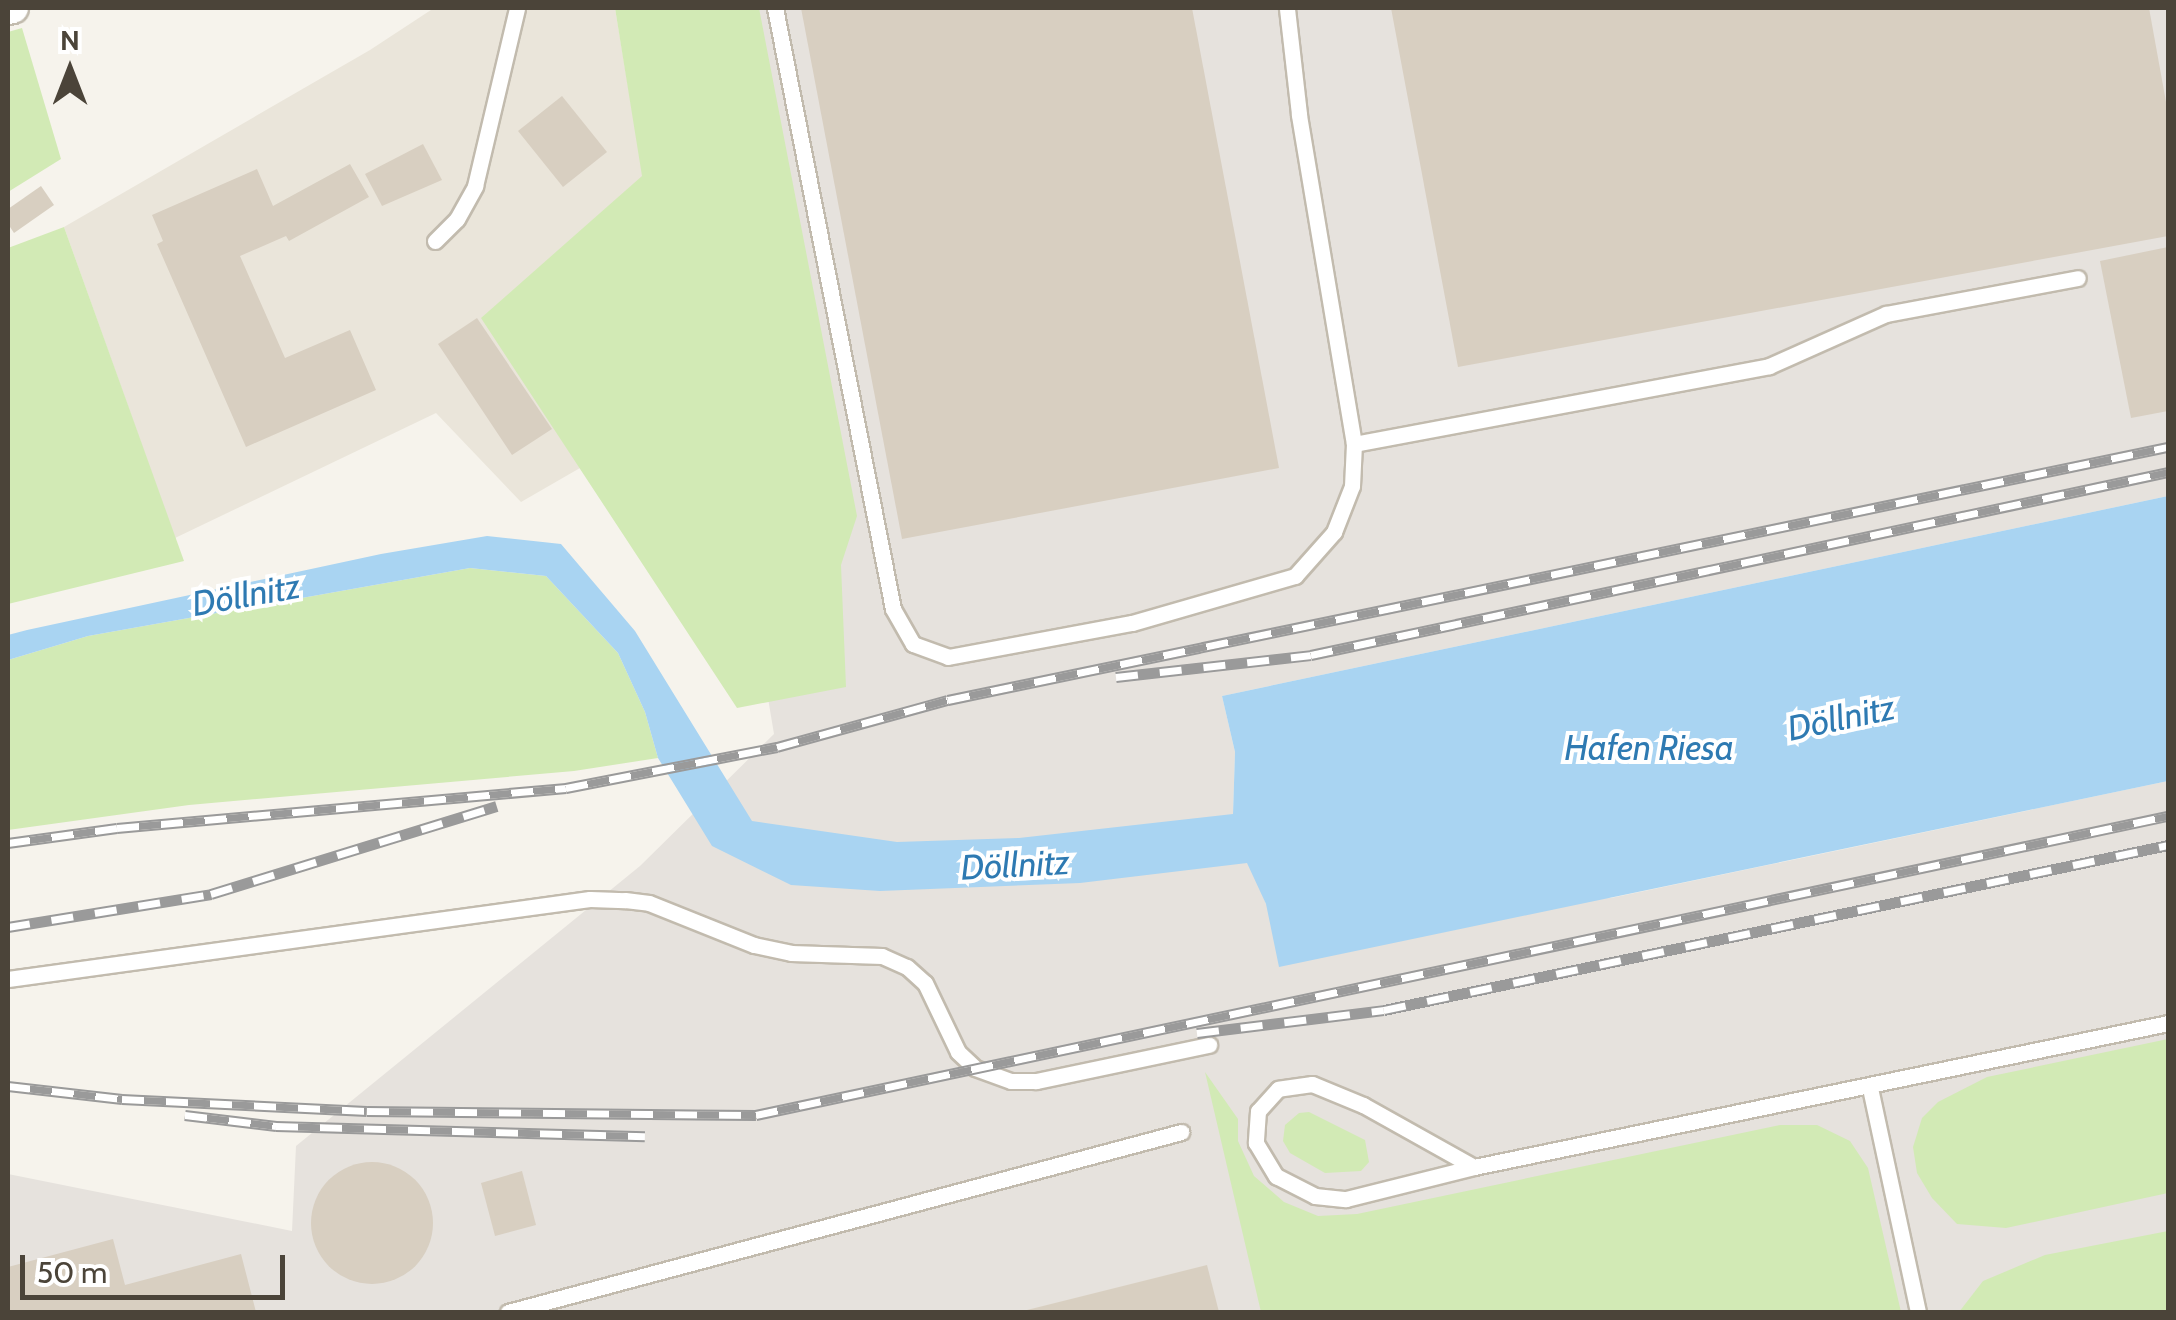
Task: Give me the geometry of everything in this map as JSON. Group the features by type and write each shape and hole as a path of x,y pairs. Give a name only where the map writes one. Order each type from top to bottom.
{"lane":[{"path":"435,240 457,219 475,186 517,8"},
{"path":"775,8 894,609 912,644 948,657 1132,623 1295,576 1334,532 1352,486 1354,444 1299,114 1287,8"},
{"path":"1354,444 1770,366 1886,314 2078,278"},
{"path":"8,979 590,899 625,900 649,903 754,945 791,953 882,956 907,968 925,983 958,1052 975,1068 1010,1081 1036,1081 1209,1045"},
{"path":"1474,1167 1363,1106 1312,1084 1278,1089 1258,1111 1256,1143 1276,1176 1315,1196 1376,1194 1474,1167 2168,1024"},
{"path":"1870,1088 1918,1312"},
{"path":"508,1312 1181,1132"}],"shaded area":[{"path":"434,8 615,8 643,176 482,318 580,468 521,502 436,413 175,538 64,227 370,50"},
{"path":"652,8 2168,8 2168,496 1222,696 1235,752 1233,814 1266,904 1611,898 2168,781 2168,1312 8,1312 8,1174 292,1231 296,1146 640,866 774,734"}],"green space":[{"path":"615,8 759,8 857,516 841,565 846,687 737,708 481,318 642,176"},
{"path":"22,28 61,159 8,192 8,32"},
{"path":"64,227 184,561 8,604 8,248"},
{"path":"470,568 546,576 618,653 645,712 658,758 574,771 189,805 8,830 8,660 88,636"},
{"path":"2168,1039 2168,1193 2006,1228 1957,1224 1932,1198 1917,1173 1913,1147 1922,1118 1938,1102 1987,1077"},
{"path":"1205,1072 1238,1119 1238,1141 1254,1176 1284,1202 1318,1216 1357,1214 1780,1125 1817,1125 1850,1141 1868,1168 1901,1312 1261,1312"},
{"path":"1309,1112 1365,1140 1369,1162 1361,1171 1325,1173 1290,1153 1283,1141 1285,1125 1299,1113"},
{"path":"2168,1231 2168,1312 1959,1312 1983,1281 2045,1255"}],"water":[{"name":"Hafen Riesa","path":"2168,496 2168,781 1279,967 1266,904 1247,863 1080,883 880,891 791,885 712,846 658,758 645,712 618,653 546,576 470,568 88,636 8,660 8,635 381,554 487,536 561,544 635,631 752,821 897,842 1019,838 1233,814 1235,752 1222,696"}],"building":[{"path":"801,8 1192,8 1279,468 902,539"},
{"path":"1391,8 2149,8 2168,113 2168,236 1458,367"},
{"path":"562,96 607,152 563,187 518,131"},
{"path":"423,144 442,180 382,206 365,174"},
{"path":"350,164 369,197 289,241 286,236 240,256 285,358 350,330 376,390 246,447 157,244 163,241 152,215 257,169 273,206"},
{"path":"41,186 54,205 14,233 8,224 8,209"},
{"path":"2168,247 2168,411 2131,418 2100,261"},
{"path":"477,318 552,429 512,455 438,344"},
{"path":"372,1162 395,1167 415,1180 428,1200 433,1223 428,1246 415,1266 395,1279 372,1284 349,1279 329,1266 316,1246 311,1223 316,1200 329,1180 349,1167"},
{"path":"522,1171 536,1225 495,1236 481,1183"},
{"path":"113,1239 125,1285 241,1254 256,1312 8,1312 8,1267"},
{"path":"1207,1265 1219,1312 1023,1311"}],"railway":[{"path":"8,843 117,828 566,788 777,747 948,700 2168,447"},
{"path":"1116,677 1311,655 2168,472"},
{"path":"8,927 211,894 497,806"},
{"path":"8,1086 122,1099 367,1111 756,1115 2168,816"},
{"path":"1197,1033 1384,1010 2168,845"},
{"path":"185,1115 276,1126 645,1136"}],"water label":[{"name":"Döllnitz","path":"246,595"},
{"name":"Döllnitz","path":"1841,718"},
{"name":"Döllnitz","path":"1015,865"}]}
